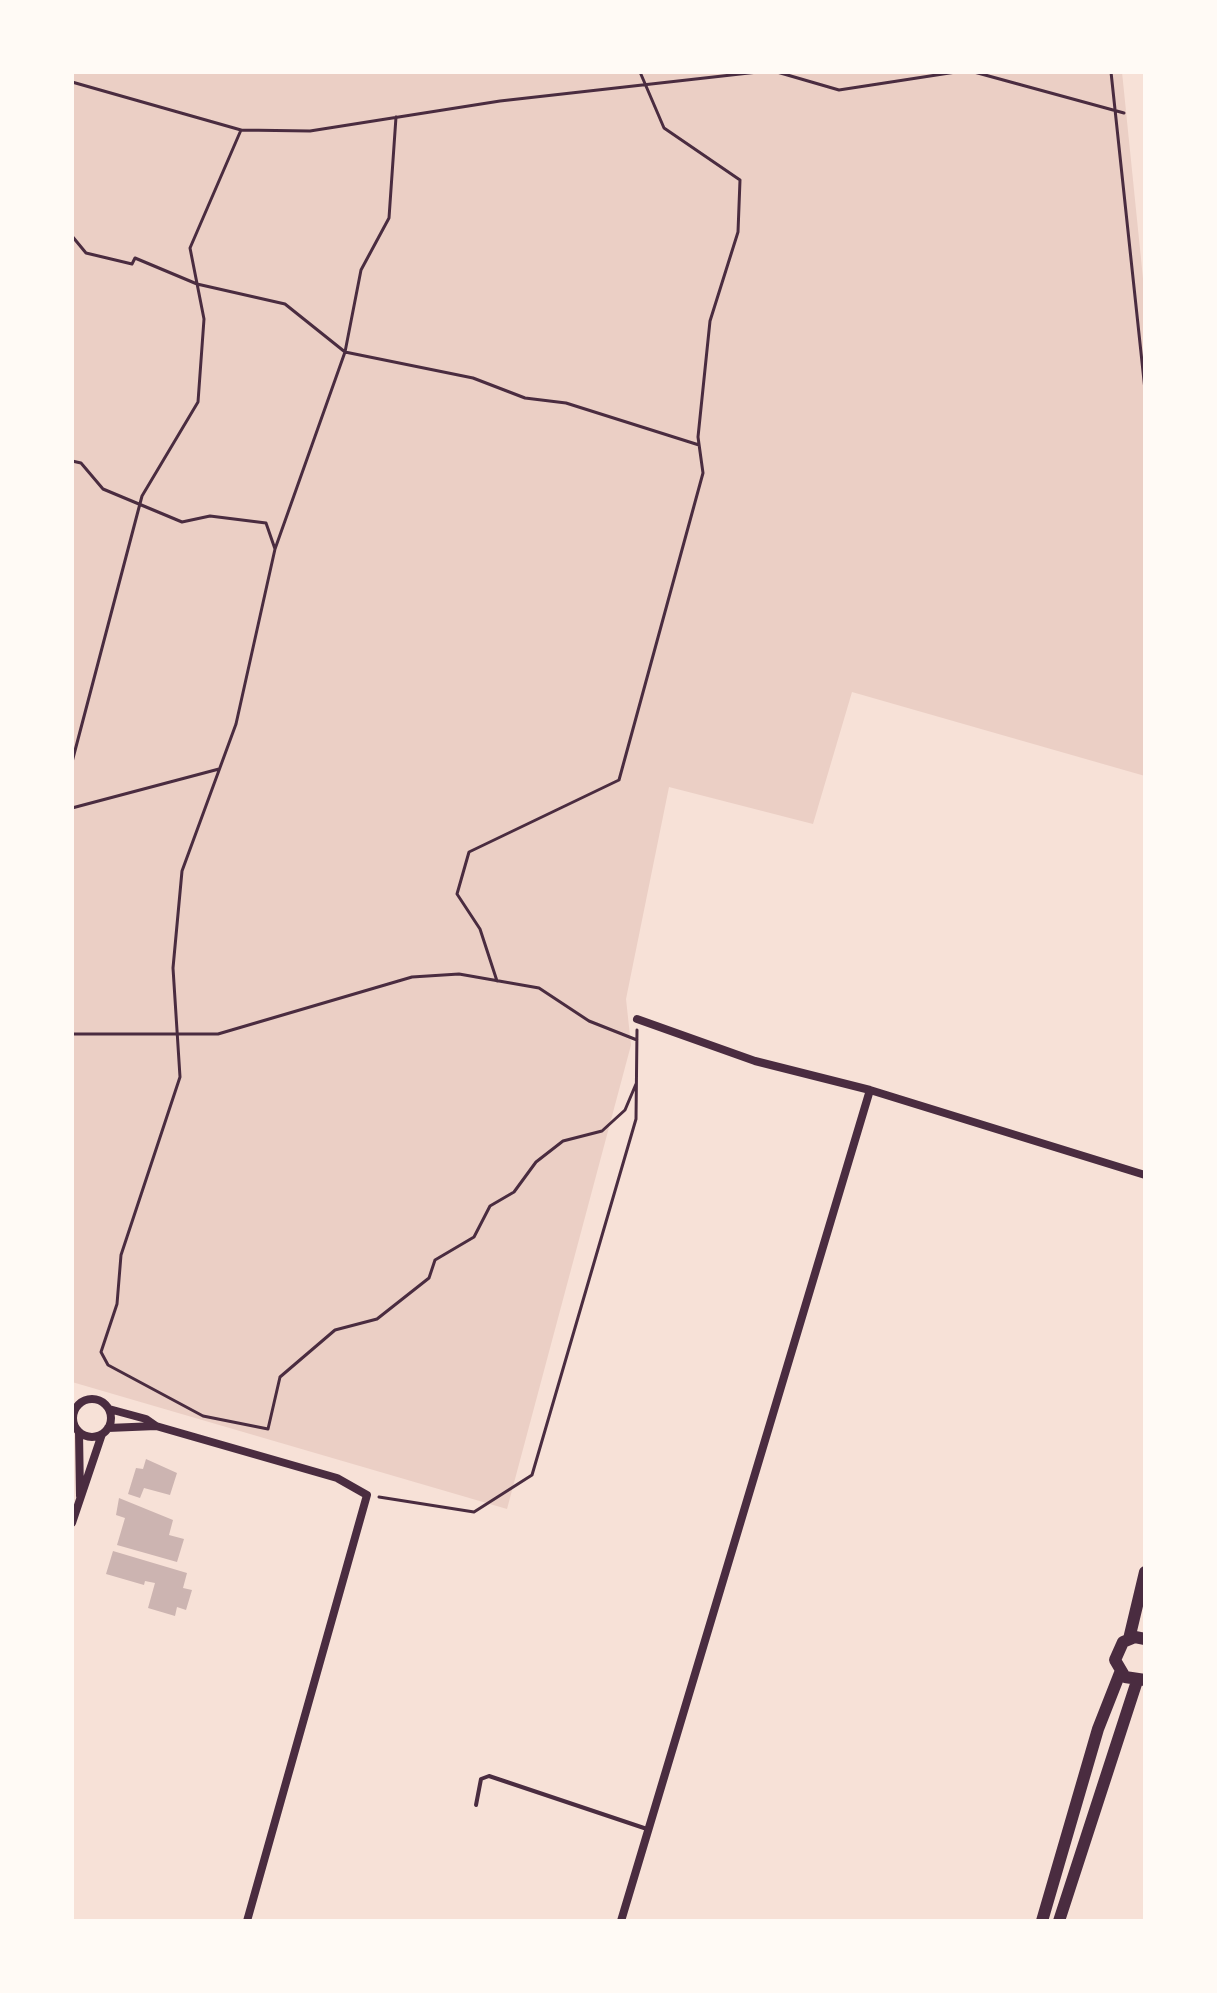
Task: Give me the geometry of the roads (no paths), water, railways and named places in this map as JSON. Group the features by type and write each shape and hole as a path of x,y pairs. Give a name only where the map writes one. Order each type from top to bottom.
{"main road":[{"path":"1042,1921 1098,1729 1120,1673 1116,1654 1129,1639 1145,1572"},
{"path":"1129,1639 1145,1639"},
{"path":"1059,1921 1141,1681 1120,1673"}],"street":[{"path":"637,1019 755,1061 870,1090 1145,1175"},
{"path":"621,1921 870,1090"},
{"path":"80,1496 74,1408 93,1398 109,1409 146,1419 156,1426 337,1478 367,1495 247,1921"},
{"path":"72,1523 80,1496 88,1484 109,1409"},
{"path":"76,1429 88,1436 105,1431 156,1426"}],"lane":[{"path":"476,1805 481,1779 489,1776 649,1829"}]}
